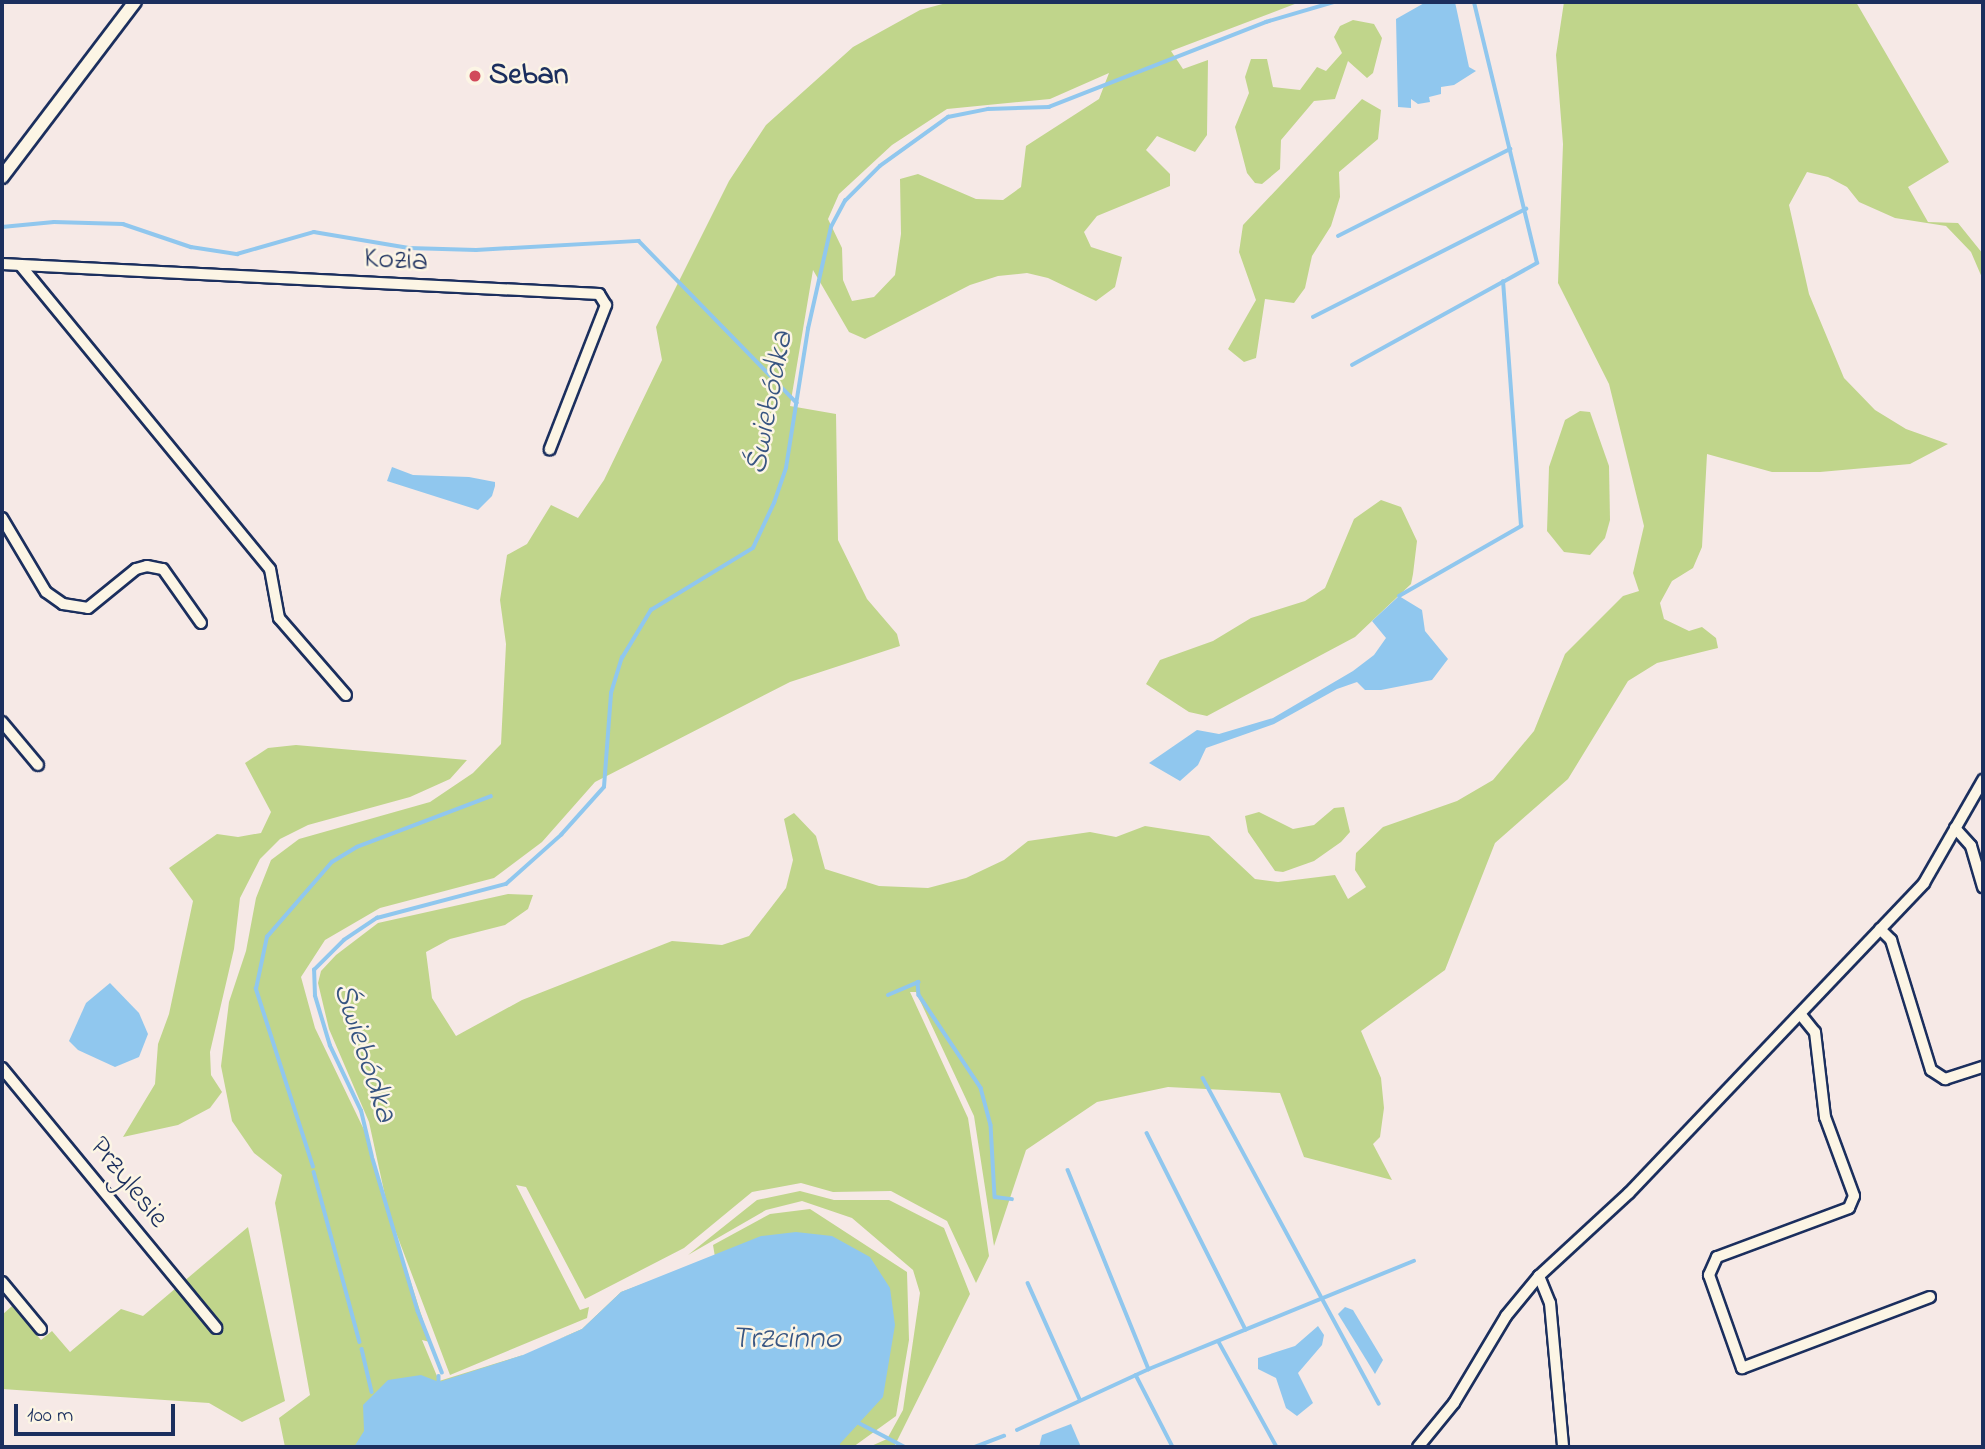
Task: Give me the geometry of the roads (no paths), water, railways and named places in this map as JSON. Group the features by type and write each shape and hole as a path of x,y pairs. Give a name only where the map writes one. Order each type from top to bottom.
{"street":[{"path":"2,177 135,2"},
{"name":"Kozia","path":"2,264 599,294 606,305 550,449"},
{"path":"21,266 270,569 279,618 346,695"},
{"path":"2,518 46,592 63,604 88,608 136,569 147,566 163,569 201,623"},
{"path":"2,722 38,765"},
{"path":"1418,1447 1454,1403 1506,1316 1539,1276 1629,1193 1924,883 1983,780"},
{"path":"1955,828 1971,846 1983,887"},
{"path":"1880,929 1891,940 1931,1070 1945,1079 1983,1067"},
{"path":"1801,1015 1815,1032 1825,1117 1854,1196 1849,1208 1717,1257 1709,1275 1742,1368 1930,1297"},
{"name":"Przylesie","path":"2,1068 215,1328"},
{"path":"1539,1276 1550,1303 1563,1447"},
{"path":"2,1282 41,1329"}],"water":[{"path":"1426,2 1455,2 1469,67 1476,71 1454,85 1441,87 1441,94 1429,97 1430,102 1418,104 1411,99 1411,108 1398,107 1396,19"},
{"path":"392,467 413,475 469,477 495,482 495,486 492,496 478,510 387,481"},
{"path":"1399,596 1422,610 1425,631 1448,659 1432,680 1381,690 1365,690 1357,682 1337,689 1274,724 1206,748 1198,765 1180,781 1149,763 1197,730 1219,734 1273,718 1353,671 1374,655 1386,638 1372,621"},
{"path":"110,983 139,1013 148,1034 139,1057 115,1067 78,1050 69,1041 86,1003"},
{"name":"Trzcinno","path":"796,1232 832,1236 870,1257 890,1288 895,1325 883,1397 837,1447 354,1447 364,1431 363,1405 388,1380 421,1375 439,1382 523,1355 582,1329 621,1292 761,1236"},
{"path":"1345,1307 1353,1310 1383,1360 1375,1374 1338,1314"},
{"path":"1318,1326 1324,1335 1322,1345 1298,1373 1313,1403 1297,1416 1286,1408 1276,1378 1258,1369 1258,1358 1295,1346"},
{"path":"1071,1424 1081,1447 1039,1447 1042,1435"}],"waterway":[{"name":"Świebódka","path":"372,1157 361,1111 330,1046 315,996 314,970 344,940 377,918 506,884 561,835 604,787 611,693 622,658 651,610 753,548 774,503 786,468 808,329 831,227 845,201 880,166 948,117 988,109 1049,107 1266,22 1334,2"},
{"path":"1399,596 1521,526 1503,282 1537,263 1474,2"},
{"path":"1338,236 1510,149"},
{"path":"1313,317 1526,209"},
{"path":"2,227 54,222 123,224 191,247 237,254 314,232 409,248 476,250 639,241 797,403"},
{"path":"1352,365 1503,282"},
{"path":"313,1167 256,989 267,937 332,862 357,847 491,796"},
{"path":"888,995 918,982 919,995 981,1088 991,1125 995,1197 1012,1199"},
{"path":"1203,1078 1379,1404"},
{"path":"1147,1133 1246,1330"},
{"name":"Świebódka","path":"373,1159 418,1311 442,1372"},
{"path":"1068,1170 1149,1369"},
{"path":"314,1172 360,1342"},
{"path":"1017,1430 1149,1369 1414,1261"},
{"path":"1028,1283 1080,1399"},
{"path":"1219,1342 1277,1447"},
{"path":"362,1349 372,1392"},
{"path":"1136,1375 1173,1447"},
{"name":"Świebódka","path":"439,1376 439,1382"},
{"path":"859,1423 905,1447"},
{"path":"975,1447 1004,1436"},
{"path":"837,1444 840,1447"}],"place":[{"name":"Seban","path":"475,76"}]}
